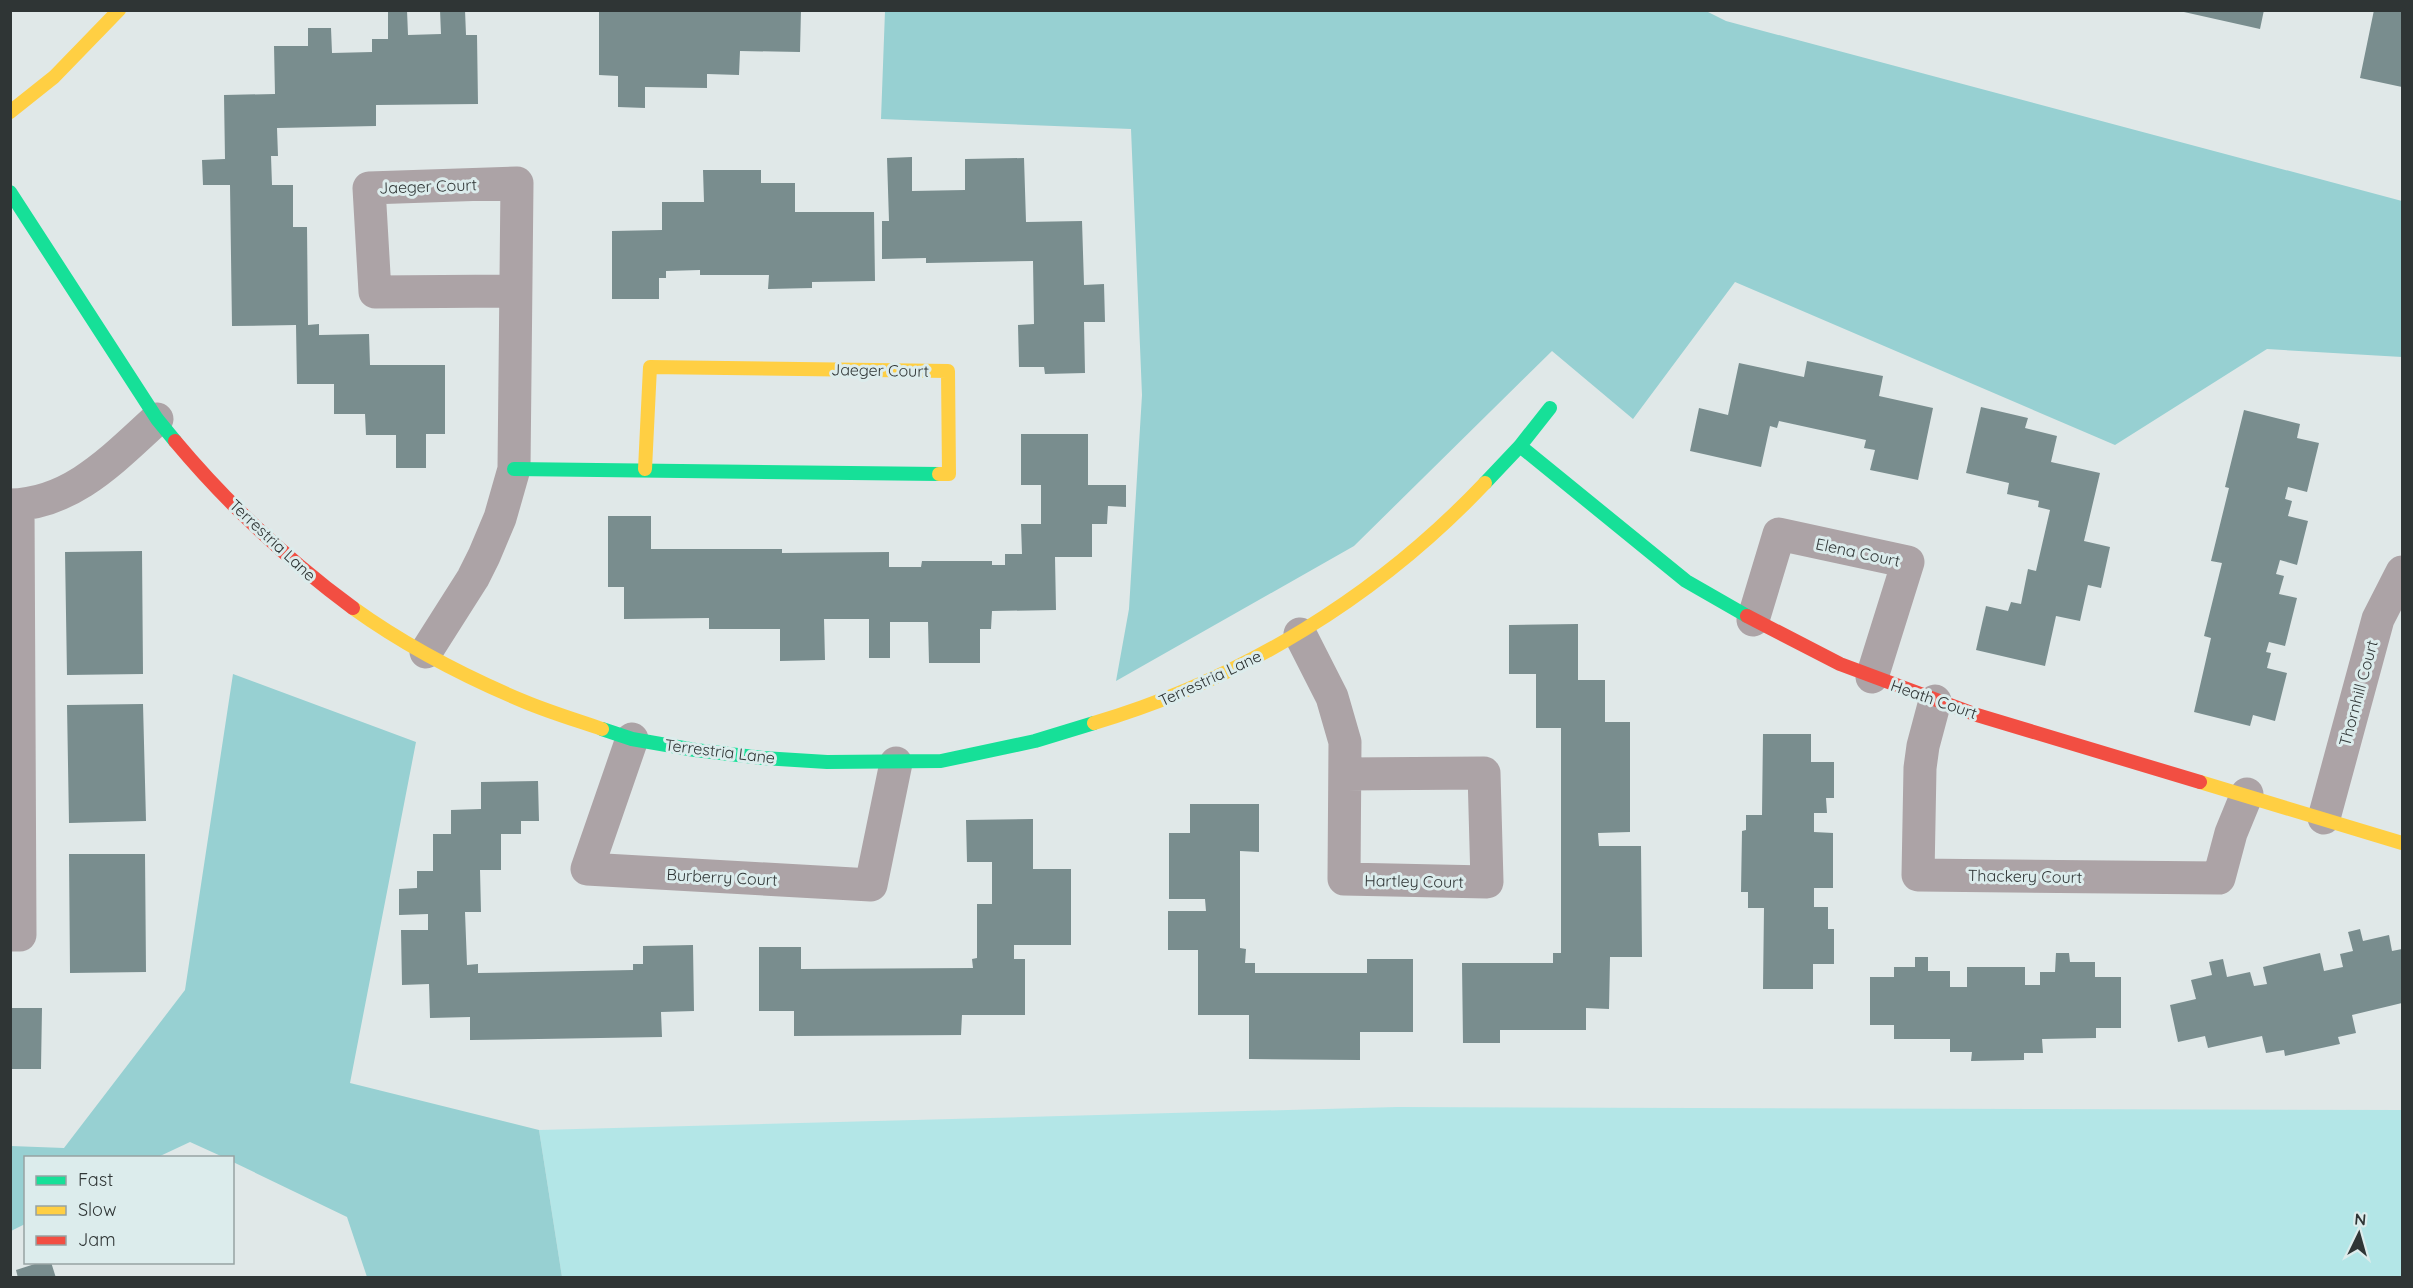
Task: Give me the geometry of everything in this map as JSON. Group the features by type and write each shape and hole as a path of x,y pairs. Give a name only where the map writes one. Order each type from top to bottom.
{"street":[{"path":"10,112 34,96 77,56 119,10"},
{"name":"Jaeger Court","path":"426,652 473,578 484,556 500,518 514,469 517,183 369,188 375,292 515,291"},
{"name":"Terrestria Lane","path":"10,192 157,419 192,461 254,524 323,586 370,620 477,680 525,702 632,739 695,750 763,758 896,763 941,761 1035,741 1135,711 1226,673 1300,634 1414,551 1451,519 1520,446 1550,408"},
{"name":"Jaeger Court","path":"514,469 949,474 948,370 650,368 645,469"},
{"path":"10,935 20,935 14,505 39,502 79,485 99,472 157,419"},
{"name":"Heath Court","path":"1520,446 1671,570 1730,608 1813,652 1935,701 2403,843"},
{"name":"Elena Court","path":"1753,620 1779,534 1908,562 1872,677"},
{"name":"Thornhill Court","path":"2324,818 2378,619 2403,572"},
{"name":"Hartley Court","path":"1300,634 1332,697 1345,742 1344,879 1486,882 1484,773 1345,774"},
{"name":"Thackery Court","path":"1935,701 1923,746 1920,768 1918,875 2219,878 2231,833 2247,794"},
{"name":"Burberry Court","path":"632,739 587,869 872,885 896,763"}],"shaded area":[{"path":"885,11 1706,11 1726,21 2402,201 2402,357 2267,349 2115,445 1735,282 1633,419 1552,351 1354,546 1116,681 1129,609 1142,395 1131,129 881,119"},
{"path":"233,674 416,742 350,1083 539,1130 562,1277 367,1277 347,1217 234,1162 234,1156 221,1156 190,1142 160,1156 24,1156 24,1224 11,1231 11,1146 64,1148 185,990"},
{"path":"1397,1107 2402,1110 2402,1277 562,1277 539,1130"}],"building":[{"path":"388,10 407,10 408,35 441,34 440,10 465,10 466,35 477,35 478,104 376,105 376,126 277,128 278,156 271,156 272,185 293,185 293,227 307,227 308,325 319,324 319,335 369,334 370,365 445,365 445,434 426,434 426,468 396,468 396,435 366,435 365,414 334,414 334,384 297,384 296,325 232,326 230,185 203,185 202,160 225,159 224,95 275,94 274,46 308,46 308,28 331,28 332,53 372,52 372,39 388,39"},
{"path":"599,10 801,10 800,52 740,51 739,75 707,74 707,88 645,87 645,108 618,107 618,76 599,75"},
{"path":"2175,10 2264,10 2260,29"},
{"path":"2374,10 2402,10 2402,87 2360,78"},
{"path":"912,157 912,191 965,190 965,159 1024,158 1026,222 1082,221 1084,285 1104,284 1105,322 1084,322 1085,373 1045,374 1044,367 1019,367 1018,325 1034,324 1033,261 926,263 926,258 882,259 882,221 889,221 887,158"},
{"path":"703,170 761,170 761,183 795,183 795,212 874,212 875,281 812,282 812,288 768,289 769,275 700,275 700,270 666,271 666,278 659,278 659,299 612,299 612,231 662,230 662,202 704,202"},
{"path":"1807,361 1883,376 1879,396 1933,408 1918,480 1870,470 1875,450 1864,448 1866,440 1779,421 1777,428 1770,426 1761,467 1690,451 1699,408 1728,415 1739,363 1804,377"},
{"path":"1981,407 2028,418 2025,428 2057,436 2051,462 2100,473 2084,541 2110,547 2101,588 2088,585 2080,621 2056,616 2045,666 1976,650 1986,606 2008,611 2011,602 2021,604 2028,569 2036,571 2050,510 2038,507 2039,501 2007,494 2009,483 1966,473"},
{"path":"2244,410 2300,424 2297,438 2319,443 2307,492 2288,487 2285,499 2292,501 2288,516 2308,521 2297,565 2280,560 2276,574 2284,576 2279,594 2297,598 2285,646 2269,642 2266,652 2271,653 2267,668 2287,673 2275,721 2253,715 2250,726 2194,712 2211,638 2204,636 2222,563 2211,561 2229,488 2225,487"},
{"path":"1021,434 1088,434 1088,485 1126,485 1126,507 1108,506 1107,524 1092,524 1092,557 1055,557 1056,610 992,611 991,629 980,629 980,663 929,663 928,622 890,622 890,658 869,658 869,619 824,619 825,660 780,661 780,629 709,629 709,618 624,619 624,587 608,587 608,516 651,516 651,549 782,549 782,553 889,552 889,567 921,567 922,561 992,561 992,565 1005,565 1005,554 1022,554 1021,524 1041,524 1041,485 1021,485"},
{"path":"142,551 143,674 67,675 65,552"},
{"path":"1578,624 1578,680 1605,680 1605,722 1630,722 1630,832 1598,833 1599,846 1641,846 1642,957 1610,957 1609,1009 1586,1008 1586,1030 1500,1030 1500,1043 1463,1043 1462,963 1553,963 1553,953 1561,953 1561,728 1536,728 1536,674 1509,674 1509,625"},
{"path":"143,704 146,821 69,823 67,705"},
{"path":"1763,734 1811,734 1811,762 1834,762 1834,798 1826,798 1827,813 1814,813 1814,832 1833,833 1833,888 1814,888 1814,907 1828,907 1828,929 1834,929 1834,964 1813,964 1813,989 1763,989 1764,908 1748,908 1748,892 1741,892 1742,831 1746,830 1746,815 1762,815"},
{"path":"538,781 539,821 521,821 521,834 501,834 501,870 480,870 481,912 465,912 467,965 478,964 478,973 633,970 633,964 643,964 643,946 693,945 694,1011 661,1012 662,1037 470,1040 470,1017 430,1018 429,984 402,985 401,930 428,930 428,914 399,915 399,889 417,888 417,871 433,871 433,834 451,834 451,810 481,809 481,782"},
{"path":"1190,804 1259,804 1259,852 1240,851 1240,948 1246,949 1245,963 1255,963 1255,973 1367,973 1367,959 1413,959 1413,1032 1360,1032 1360,1060 1249,1059 1249,1015 1198,1015 1198,950 1168,950 1168,911 1206,911 1205,899 1169,899 1169,833 1190,833"},
{"path":"1033,819 1033,869 1071,869 1071,945 1014,945 1014,959 1025,959 1025,1015 962,1015 961,1035 794,1036 794,1011 759,1011 759,947 801,947 801,969 973,968 972,959 977,958 977,904 992,904 992,862 967,862 966,820"},
{"path":"69,854 145,854 146,972 70,973"},
{"path":"2360,929 2363,941 2389,935 2392,951 2402,949 2402,1003 2352,1015 2356,1033 2338,1037 2340,1044 2285,1056 2284,1050 2266,1053 2262,1036 2208,1048 2205,1036 2178,1042 2170,1005 2196,999 2191,980 2212,975 2209,962 2223,959 2227,977 2250,972 2254,986 2267,984 2263,967 2320,953 2324,971 2343,967 2340,954 2353,951 2348,932"},
{"path":"2056,953 2069,953 2070,962 2095,962 2095,977 2121,977 2121,1028 2096,1028 2096,1038 2042,1039 2043,1053 2024,1053 2024,1060 1971,1061 1972,1052 1950,1052 1950,1039 1894,1039 1894,1025 1870,1025 1870,977 1894,977 1894,967 1915,967 1915,957 1928,957 1928,971 1950,971 1950,987 1967,987 1967,967 2025,967 2025,985 2040,985 2040,972 2055,972"},
{"path":"10,1008 42,1008 41,1069 10,1069"},
{"path":"35,1264 52,1264 56,1278 18,1278 16,1270"}],"traffic: fast":[{"path":"10,192 157,419 175,441"},
{"path":"1485,483 1520,446 1550,408"},
{"path":"1520,446 1686,581 1747,616"},
{"path":"514,469 939,474"},
{"path":"602,729 632,739 695,750 763,758 827,762 941,761 1035,741 1094,723"}],"traffic: slow":[{"path":"10,112 54,77 119,10"},
{"path":"645,469 650,367 948,371 949,474 939,474"},
{"path":"1094,723 1149,705 1203,683 1255,658 1305,629 1354,597 1400,562 1444,524 1485,483"},
{"path":"353,608 414,647 479,681 533,705 602,729"},
{"path":"2200,782 2402,843"}],"traffic: jam":[{"path":"175,441 215,486 259,529 353,608"},
{"path":"1747,616 1840,664 1977,715 2200,782"}]}
